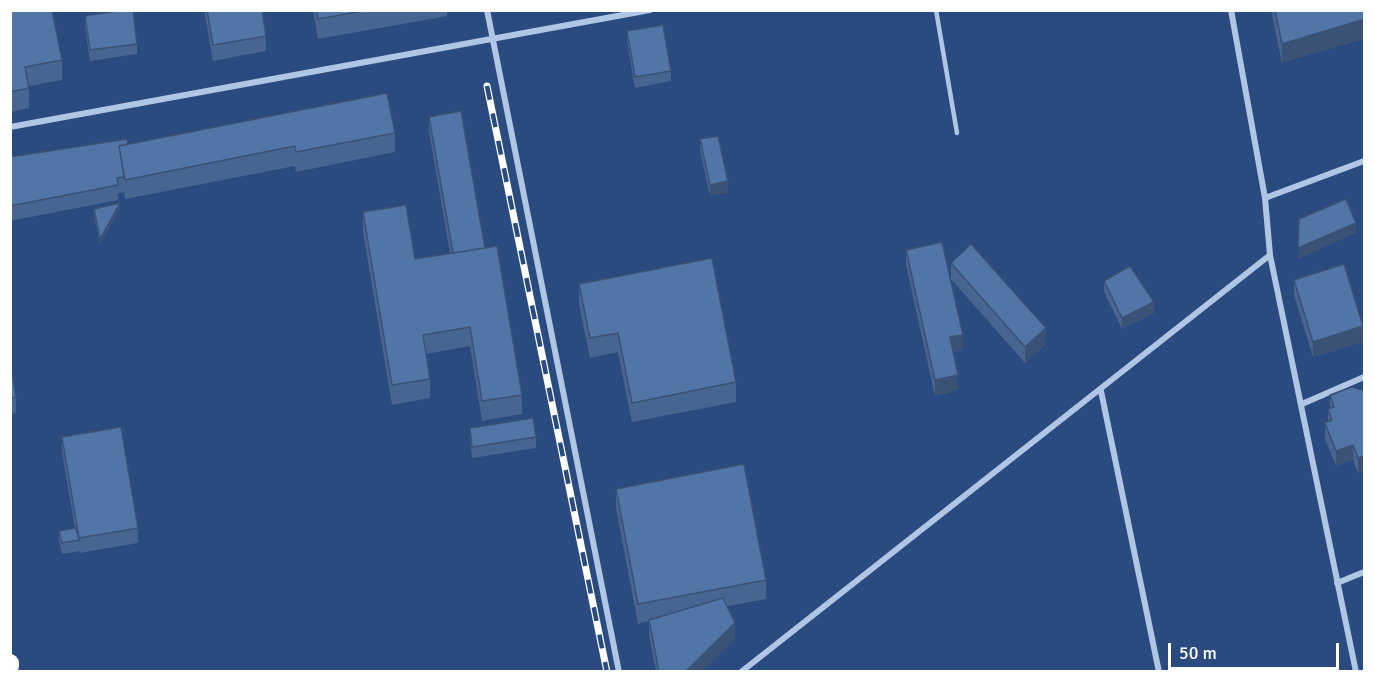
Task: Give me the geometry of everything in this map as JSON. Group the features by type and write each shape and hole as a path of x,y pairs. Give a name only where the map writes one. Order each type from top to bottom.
{"street":[{"path":"487,10 619,672"},
{"path":"10,127 650,10"},
{"path":"1231,10 1265,198 1270,255 1356,672"},
{"path":"1265,198 1365,161"},
{"path":"741,672 1101,391 1270,255"},
{"path":"1302,404 1365,377"},
{"path":"1101,391 1159,672"},
{"path":"1337,583 1365,572"}],"lane":[{"path":"936,10 957,133"}],"building":[{"path":"10,10 52,10 62,60 25,67 29,88 10,92"},
{"path":"133,10 137,44 90,50 85,16"},
{"path":"207,10 262,10 266,36 213,45"},
{"path":"317,10 368,10 318,19"},
{"path":"1275,10 1365,10 1365,19 1282,44"},
{"path":"663,25 671,71 635,77 627,31"},
{"path":"387,93 395,133 296,152 295,146 125,180 119,146"},
{"path":"461,111 485,248 453,253 429,117"},
{"path":"718,136 728,181 710,185 700,139"},
{"path":"127,139 128,144 119,146 124,177 117,178 118,185 10,206 10,157"},
{"path":"1346,199 1356,223 1298,248 1299,219"},
{"path":"120,203 100,239 94,209"},
{"path":"406,205 415,259 497,246 522,395 482,401 470,327 423,335 430,379 392,385 363,212"},
{"path":"942,242 963,335 950,337 958,375 935,380 906,250"},
{"path":"971,244 1046,328 1025,347 951,263"},
{"path":"712,258 736,382 632,403 618,333 590,338 579,284"},
{"path":"1344,264 1363,326 1313,342 1294,280"},
{"path":"1130,266 1154,302 1122,318 1104,281"},
{"path":"10,362 16,397 10,398"},
{"path":"1352,387 1365,389 1365,456 1358,458 1353,445 1336,451 1325,423 1332,420 1328,409 1334,407 1330,395"},
{"path":"533,418 536,437 472,447 470,428"},
{"path":"121,427 138,528 79,538 62,437"},
{"path":"744,464 766,580 638,604 616,489"},
{"path":"76,528 79,540 62,543 59,531"},
{"path":"723,598 735,623 685,672 659,672 649,620"}],"railway":[{"path":"487,86 607,672"}]}
